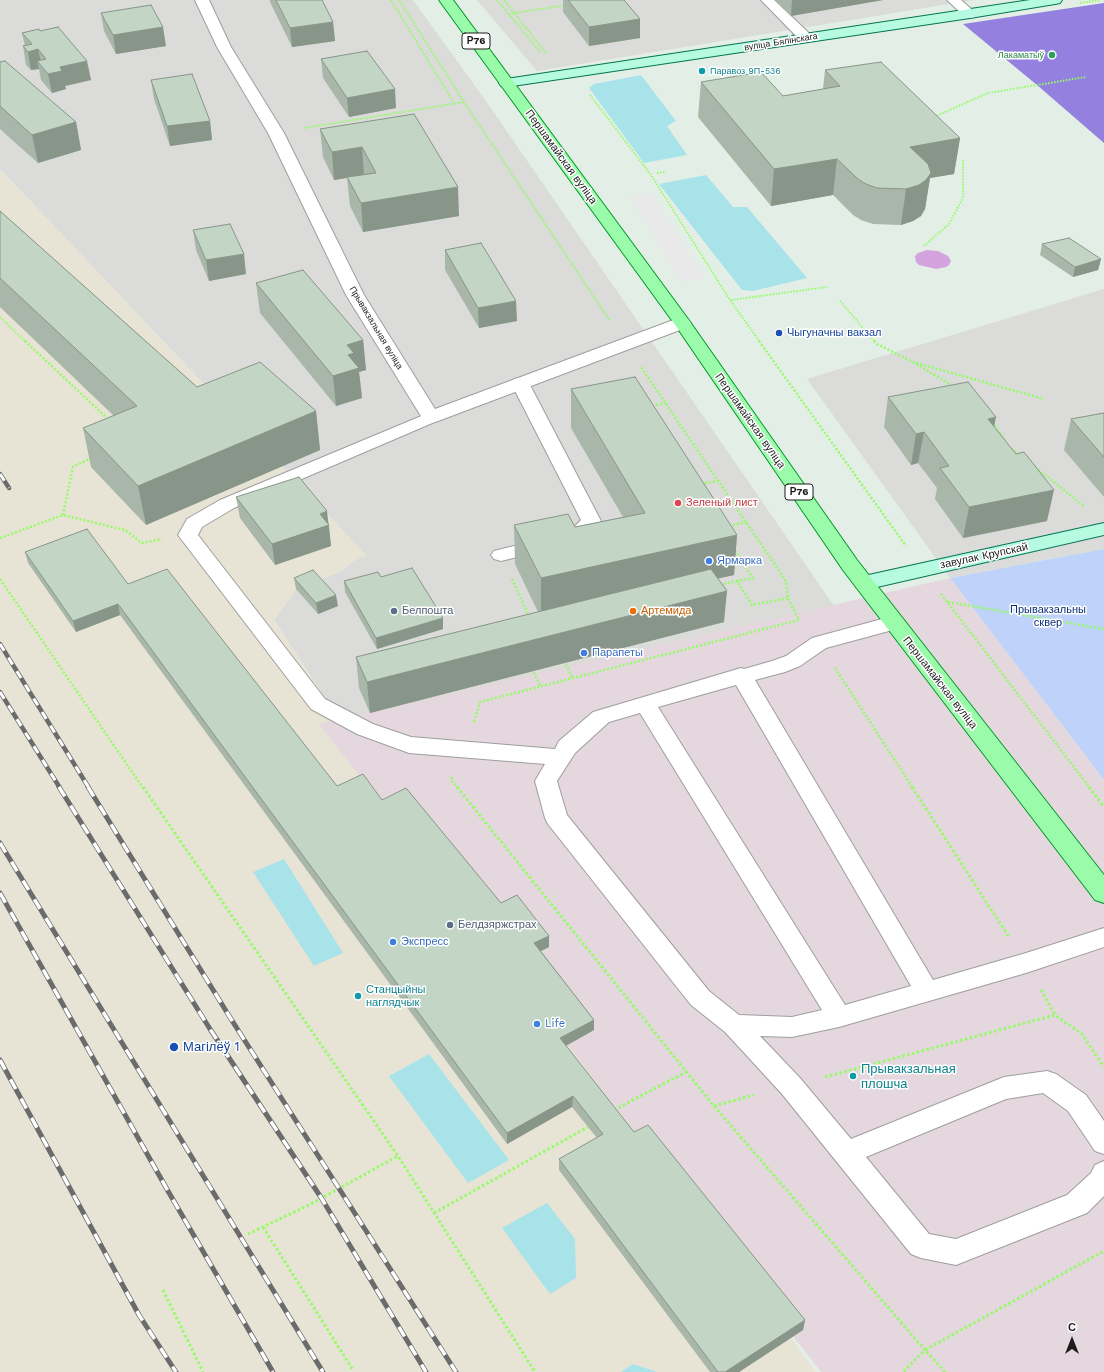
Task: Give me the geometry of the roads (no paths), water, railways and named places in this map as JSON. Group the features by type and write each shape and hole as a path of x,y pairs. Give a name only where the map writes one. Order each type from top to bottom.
{"main road":[{"name":"Першамайская вуліца","path":"446,0 682,323 850,565 893,623 1104,893"},
{"name":"вуліца Бялінскага","path":"506,83 1055,0"},
{"name":"завулак Крупскай","path":"864,583 1104,529"}],"street":[{"name":"Прывакзальная вуліца","path":"202,0 224,47 276,133 355,295 432,417"},
{"path":"432,417 625,343 682,323"}],"lane":[{"path":"767,0 806,38"},
{"path":"953,0 970,14"},
{"path":"501,555 576,537 591,521 520,383"},
{"path":"432,417 228,504 194,523 188,535 318,704 366,729 410,745 561,757"},
{"path":"893,623 819,643 792,661 778,667 741,675 601,717 567,747 546,781 556,818 700,998 734,1025 791,1086 921,1244 956,1252 1077,1204 1104,1178 1104,1173"},
{"path":"741,675 927,992"},
{"path":"645,704 839,1017"},
{"path":"734,1025 792,1027 839,1017 1026,963 1104,937"},
{"path":"847,1153 1004,1088 1047,1082 1077,1103 1104,1143"}],"railway":[{"path":"0,474 9,488"},
{"path":"0,644 89,788"},
{"path":"0,692 60,788"},
{"path":"59,787 210,1029 322,1199 426,1372"},
{"path":"88,787 231,1019 456,1372"},
{"path":"0,843 323,1372"},
{"path":"0,893 168,1191 273,1372"},
{"path":"0,1060 139,1315 176,1372"}],"place":[{"name":"Лакаматыў","path":"1052,55"},
{"name":"Паравоз 9П-536","path":"702,71"},
{"name":"Чыгуначны вакзал","path":"779,333"},
{"name":"Зеленый лист","path":"678,503"},
{"name":"Ярмарка","path":"709,561"},
{"name":"Белпошта","path":"394,611"},
{"name":"Артемида","path":"633,611"},
{"name":"Парапеты","path":"584,653"},
{"name":"Белдзяржстрах","path":"450,925"},
{"name":"Экспресс","path":"393,942"},
{"name":"Станцыйны наглядчык","path":"358,996"},
{"name":"Life","path":"537,1024"},
{"name":"Магілёў 1","path":"174,1047"},
{"name":"Прывакзальная плошча","path":"853,1076"}],"park label":[{"name":"Прывакзальны сквер","path":"1048,616"}]}
